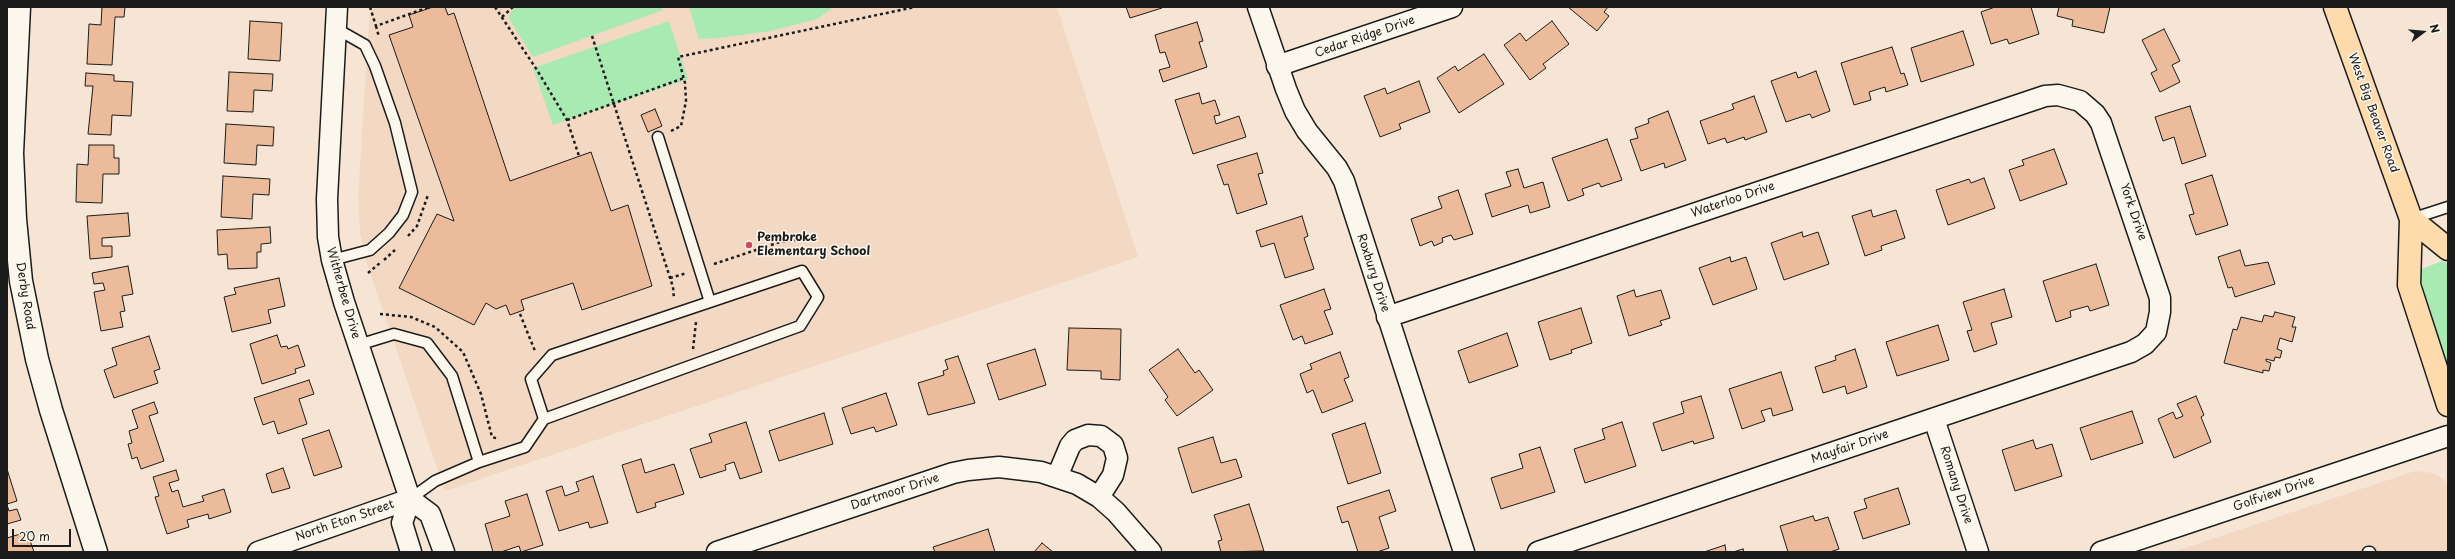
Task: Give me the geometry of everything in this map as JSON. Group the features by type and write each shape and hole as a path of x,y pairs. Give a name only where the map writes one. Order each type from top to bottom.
{"main road":[{"name":"West Big Beaver Road","path":"2335,7 2411,219 2409,285 2448,405"},
{"path":"2411,219 2448,249"}],"street":[{"name":"Derby Road","path":"19,7 12,153 14,218 21,281 37,359 51,410 96,552"},
{"name":"Witherbee Drive","path":"337,7 327,205 332,260 358,345 410,498"},
{"name":"Roxbury Drive","path":"1258,7 1277,66 1303,124 1338,168 1344,181 1464,552"},
{"name":"Cedar Ridge Drive","path":"1277,66 1452,7"},
{"name":"Waterloo Drive","path":"1387,317 2045,96 2058,95 2080,101"},
{"name":"York Drive","path":"2080,101 2095,114 2108,138 2157,283 2160,312 2156,332"},
{"name":"Mayfair Drive","path":"1538,552 2131,352 2145,344 2156,332"},
{"name":"Romany Drive","path":"1934,419 1978,552"},
{"path":"1057,477 1070,446 1075,440 1088,435 1101,436 1114,445 1118,458 1113,475 1099,497 1133,529 1151,552"},
{"name":"Golfview Drive","path":"2101,552 2141,546 2448,436"},
{"name":"Dartmoor Drive","path":"720,552 968,470 999,467 1020,469 1057,477 1077,484 1099,497"},
{"name":"North Eton Street","path":"258,552 410,498"},
{"path":"411,552 402,523 410,498 430,514 444,552"}],"lane":[{"path":"332,260 370,250 389,233 403,215 412,192 395,123 375,66 365,44 335,28"},
{"path":"658,137 710,302"},
{"path":"2411,219 2448,207"},
{"path":"410,498 435,481 479,462 524,447 544,419 800,326 818,297 802,272 552,355 531,379 544,419"},
{"path":"358,345 394,334 426,343 452,376 479,462"}],"path":[{"path":"370,7 376,26 429,7"},
{"path":"496,7 537,70 566,120 579,156"},
{"path":"502,17 514,7"},
{"path":"658,137 681,126 686,100 684,78 678,57 915,7"},
{"path":"592,36 670,278 674,300 684,311 697,319 691,366"},
{"path":"566,120 613,105 684,78"},
{"path":"670,278 780,242 814,238"},
{"path":"520,314 535,352 547,362"}],"shaded area":[{"name":"Pembroke Elementary School","path":"370,7 1057,7 1138,257 445,491 367,264 360,233 358,198"},
{"path":"2415,471 2433,473 2443,479 2448,486 2448,552 2173,552"}],"green space":[{"path":"516,7 662,7 663,10 533,57 509,19 510,13"},
{"path":"689,7 834,7 817,19 771,31 719,38 699,39"},
{"path":"669,21 688,79 553,125 533,68"},
{"path":"2442,261 2448,264 2448,368 2417,274 2419,270"}],"building":[{"path":"102,7 125,7 124,17 115,17 112,65 87,64 89,24 101,25"},
{"path":"433,7 445,7 448,15 454,13 510,181 591,152 611,211 628,205 652,286 582,310 573,283 521,300 524,310 510,315 506,305 496,309 486,303 474,325 399,288 437,214 454,221 389,35 413,27 409,15"},
{"path":"1126,7 1162,7 1162,8 1130,18"},
{"path":"1568,7 1608,7 1604,12 1609,16 1597,31"},
{"path":"1995,7 2031,7 2039,34 2009,44 2007,39 1991,44 1981,12"},
{"path":"2059,7 2110,7 2104,33 2072,26 2073,20 2057,16"},
{"path":"250,21 282,23 280,61 248,59"},
{"path":"1552,21 1569,44 1543,64 1546,68 1530,80 1504,45 1520,33 1526,41"},
{"path":"1197,22 1203,41 1199,42 1207,67 1163,82 1159,70 1170,67 1165,52 1160,53 1155,35"},
{"path":"2164,29 2180,61 2172,65 2180,82 2160,92 2151,73 2157,70 2142,40"},
{"path":"1963,31 1974,65 1921,82 1911,48"},
{"path":"1892,47 1901,74 1904,73 1908,85 1886,92 1885,87 1869,92 1871,100 1854,105 1841,63"},
{"path":"1484,54 1504,84 1459,113 1437,78 1455,66 1458,71"},
{"path":"1816,71 1830,111 1812,118 1810,114 1786,122 1771,81 1796,72 1798,78"},
{"path":"229,72 273,74 272,91 254,90 253,112 227,111"},
{"path":"86,73 114,75 114,81 133,82 131,116 112,115 111,135 88,134 93,86 85,86"},
{"path":"1419,81 1430,112 1399,124 1401,129 1380,137 1364,96 1385,88 1387,94"},
{"path":"1199,93 1202,104 1215,100 1220,115 1214,116 1216,124 1239,116 1246,137 1193,154 1175,100"},
{"path":"1754,96 1767,132 1745,140 1744,137 1727,143 1725,138 1708,144 1700,121 1734,109 1732,104"},
{"path":"2190,106 2206,156 2182,164 2174,137 2163,141 2155,117"},
{"path":"655,109 662,126 648,132 641,115"},
{"path":"1668,111 1686,160 1665,168 1664,163 1641,171 1630,140 1638,138 1635,128 1649,123 1648,119"},
{"path":"226,124 274,127 273,146 257,145 256,165 224,163"},
{"path":"1607,139 1622,180 1601,187 1599,183 1582,189 1584,195 1568,201 1552,158"},
{"path":"89,145 114,145 114,158 119,158 119,174 103,174 102,203 76,202 77,164 88,165"},
{"path":"2054,149 2067,184 2020,201 2009,170 2024,165 2022,160"},
{"path":"1257,153 1263,173 1258,174 1267,204 1237,214 1228,184 1224,185 1217,165"},
{"path":"1518,169 1524,188 1543,182 1550,207 1530,213 1528,205 1492,217 1485,194 1511,186 1506,172"},
{"path":"2212,175 2228,225 2196,235 2189,215 2194,214 2185,184"},
{"path":"223,176 270,179 269,195 253,194 252,219 221,217"},
{"path":"1984,178 1995,208 1948,225 1936,190 1969,179 1971,183"},
{"path":"1458,190 1473,234 1454,240 1451,235 1442,238 1443,242 1434,246 1432,241 1420,246 1411,219 1442,208 1438,197"},
{"path":"1871,210 1873,217 1896,210 1905,238 1881,246 1882,250 1865,256 1852,216"},
{"path":"128,213 130,236 102,238 102,246 112,246 112,257 90,259 87,216"},
{"path":"1302,216 1308,236 1304,238 1314,269 1285,278 1274,243 1261,247 1256,231"},
{"path":"270,227 271,243 261,244 261,252 257,252 257,268 228,269 227,254 218,255 217,230"},
{"path":"1802,232 1803,237 1818,232 1829,264 1784,280 1771,243"},
{"path":"2240,250 2245,266 2268,262 2275,284 2235,297 2232,287 2228,288 2218,257"},
{"path":"1730,257 1731,262 1746,257 1757,289 1713,305 1699,268"},
{"path":"2096,264 2109,305 2090,311 2088,306 2070,311 2071,317 2056,322 2043,281"},
{"path":"128,266 133,294 122,296 125,311 120,312 123,327 101,331 94,292 105,290 103,283 94,284 92,273"},
{"path":"279,278 285,306 268,310 271,323 232,332 224,297 236,294 234,288"},
{"path":"1324,289 1331,309 1324,311 1333,334 1305,344 1302,336 1293,340 1280,305"},
{"path":"2004,289 2012,317 1991,323 1997,344 1974,352 1967,331 1972,330 1963,302"},
{"path":"1634,290 1636,297 1661,290 1670,318 1660,321 1662,325 1629,336 1617,296"},
{"path":"1581,308 1592,343 1571,350 1572,353 1550,360 1538,322"},
{"path":"2275,312 2295,317 2292,327 2296,327 2292,342 2280,338 2277,349 2282,351 2280,358 2275,357 2274,361 2266,359 2266,361 2271,363 2269,371 2263,370 2263,373 2224,363 2233,329 2237,330 2241,317 2262,322 2264,315 2273,317"},
{"path":"1938,325 1949,360 1897,376 1886,342"},
{"path":"1069,328 1121,329 1120,380 1101,379 1101,371 1067,370"},
{"path":"1507,333 1518,366 1469,383 1458,351"},
{"path":"277,335 281,347 287,346 288,349 298,345 305,366 295,369 296,373 262,384 250,344"},
{"path":"149,336 160,369 154,371 158,383 114,398 104,370 117,365 112,348"},
{"path":"1035,349 1046,385 999,400 987,364"},
{"path":"1178,349 1195,373 1199,370 1213,390 1177,416 1165,400 1168,397 1149,370"},
{"path":"1855,349 1867,387 1847,394 1845,386 1823,393 1815,367 1836,360 1835,356"},
{"path":"1340,352 1349,377 1344,379 1353,401 1322,413 1313,390 1307,393 1300,374 1312,369 1310,364"},
{"path":"958,356 975,403 928,415 918,383 944,375 943,371 948,369 945,360"},
{"path":"1781,372 1793,410 1773,416 1771,408 1761,411 1765,421 1742,429 1729,389"},
{"path":"309,380 314,394 299,399 307,424 278,434 274,421 263,425 254,398"},
{"path":"886,393 897,425 876,432 874,427 851,434 842,408"},
{"path":"1701,396 1714,438 1694,444 1693,441 1662,451 1653,423 1684,413 1681,402"},
{"path":"2196,396 2204,415 2201,417 2211,442 2174,458 2158,419 2173,412 2176,419 2183,416 2177,404"},
{"path":"154,402 158,413 149,416 164,461 141,469 137,457 132,459 128,444 132,443 129,431 138,428 132,410"},
{"path":"2132,411 2143,443 2091,460 2080,428"},
{"path":"824,413 833,444 779,461 769,431"},
{"path":"746,422 762,472 740,479 734,462 725,465 726,470 700,478 690,449 712,442 709,434"},
{"path":"1622,422 1636,466 1585,483 1574,449 1605,439 1602,429"},
{"path":"1365,423 1381,473 1348,484 1332,434"},
{"path":"329,430 342,467 314,476 302,439"},
{"path":"1213,437 1221,463 1236,459 1242,477 1192,493 1178,448"},
{"path":"2033,440 2036,449 2052,444 2062,476 2015,491 2002,450"},
{"path":"1540,447 1555,492 1501,509 1491,478 1523,468 1519,454"},
{"path":"641,459 645,473 674,464 684,494 655,503 656,507 637,513 622,465"},
{"path":"283,468 290,488 272,493 266,474"},
{"path":"7,469 17,501 7,504"},
{"path":"176,470 179,480 169,483 172,492 178,490 183,507 204,501 202,496 224,489 231,512 209,519 208,514 187,520 189,527 167,534 155,497 159,496 153,477"},
{"path":"593,476 608,523 590,528 588,522 559,531 546,491 562,486 565,496 579,491 576,482"},
{"path":"1898,488 1910,524 1863,539 1854,512 1867,508 1864,499"},
{"path":"1389,490 1396,511 1379,517 1389,548 1377,552 1358,552 1348,521 1342,523 1337,507"},
{"path":"527,494 543,545 521,552 519,546 501,552 493,552 485,524 510,516 505,501"},
{"path":"1249,504 1264,551 1221,552 1218,541 1222,540 1214,515"},
{"path":"7,505 9,511 17,509 21,520 7,524"},
{"path":"1813,516 1815,521 1828,517 1839,549 1830,552 1788,552 1780,526"},
{"path":"988,529 995,552 935,552 933,547"},
{"path":"27,532 34,552 7,552 7,538"},
{"path":"1042,543 1053,552 1034,552"},
{"path":"1725,545 1726,552 1704,552"},
{"path":"1743,549 1744,552 1733,552"}],"place":[{"name":"Pembroke Elementary School","path":"749,245"}]}
